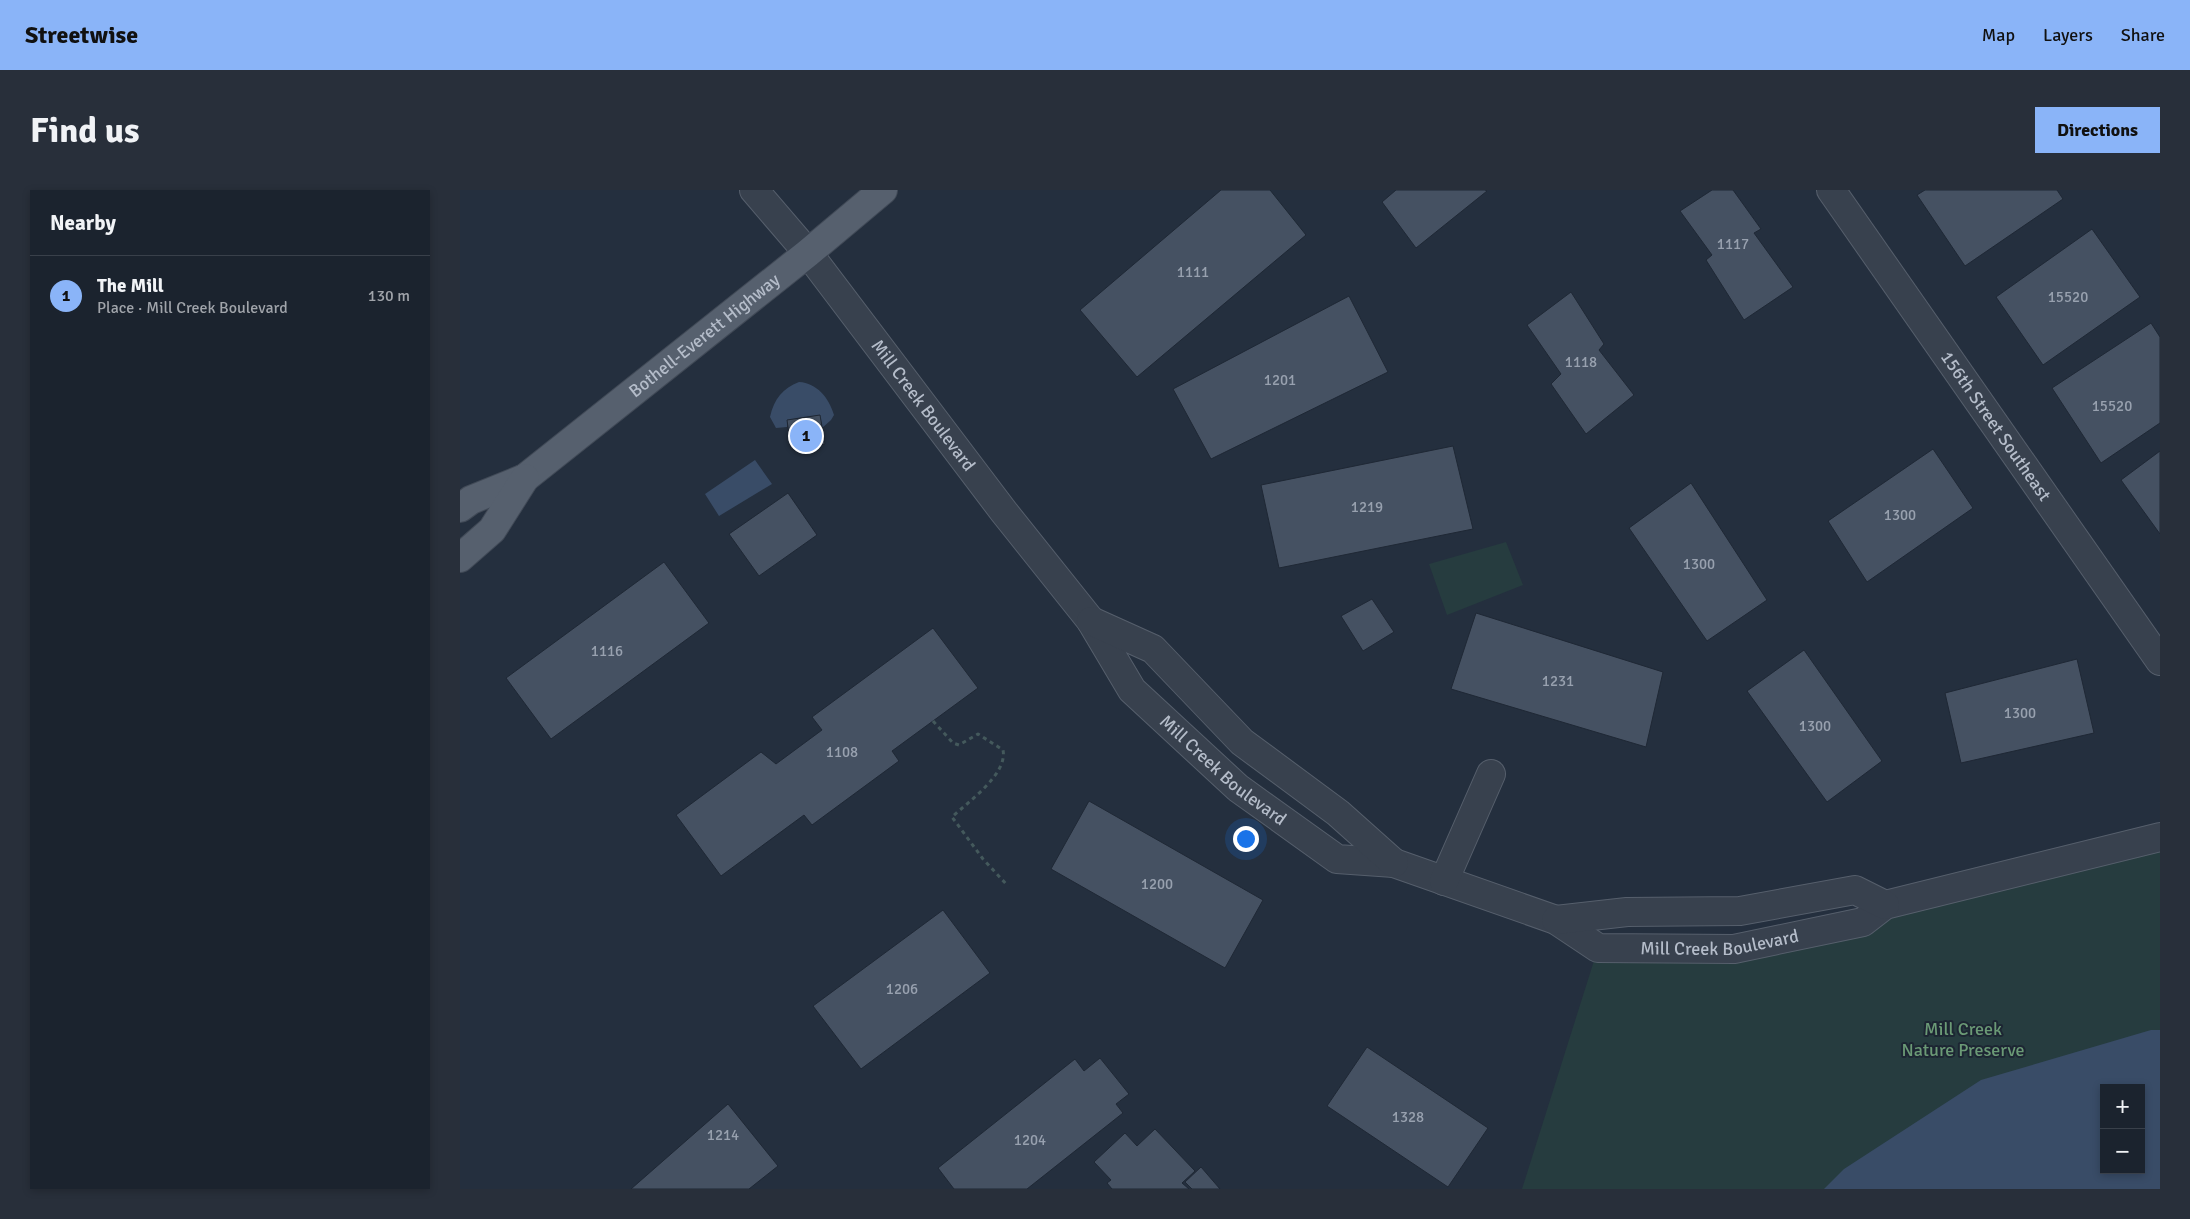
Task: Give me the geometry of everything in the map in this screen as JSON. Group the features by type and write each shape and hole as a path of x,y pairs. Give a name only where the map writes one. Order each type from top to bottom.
{"main road":[{"name":"Bothell-Everett Highway","path":"460,508 471,500 525,478 808,253 883,190"},
{"name":"Bothell-Everett Highway","path":"460,558 492,530 525,478"}],"street":[{"name":"Mill Creek Boulevard","path":"754,190 808,253 998,504 1091,621 1132,690 1238,788 1337,859 1394,863 1556,920 1598,948 1734,948 1863,922 1885,905 2160,836"},
{"name":"156th Street Southeast","path":"1831,190 2160,660"},
{"name":"Mill Creek Boulevard","path":"1091,621 1153,649 1242,742 1338,813 1394,863"},
{"path":"1444,881 1490,774"},
{"name":"Mill Creek Boulevard","path":"1556,920 1627,912 1740,910 1854,890 1885,905"}],"path":[{"path":"933,721 953,743 959,745 978,734 1003,750 1005,758 1000,771 952,817 983,858 1008,886"}],"green space":[{"path":"1506,542 1523,585 1447,615 1429,564"},
{"name":"Mill Creek Nature Preserve","path":"2160,837 2160,1189 1522,1189 1598,948 1734,948"}],"water":[{"path":"799,382 817,388 829,403 834,415 822,428 820,415 787,420 787,427 776,428 770,417 774,405 788,387"},
{"path":"755,460 772,484 719,516 705,494"},
{"path":"2151,1030 2160,1030 2160,1189 1824,1189 1844,1169 1981,1080"}],"building":[{"path":"1221,190 1270,190 1306,235 1137,377 1080,310"},
{"path":"1396,190 1487,191 1416,248 1382,202"},
{"path":"1712,190 1733,190 1761,229 1754,233 1793,287 1744,320 1706,260 1712,255 1680,211"},
{"path":"1925,190 2057,190 2063,199 1965,266 1917,195"},
{"path":"2092,229 2140,297 2043,365 1996,297"},
{"path":"1571,292 1604,344 1599,350 1634,395 1586,434 1551,384 1561,374 1527,325"},
{"path":"1349,296 1388,372 1211,459 1173,389"},
{"path":"2151,323 2160,337 2160,423 2101,463 2052,388"},
{"path":"820,415 825,444 791,449 787,420"},
{"path":"1453,446 1473,529 1279,568 1261,485"},
{"path":"1933,449 1973,508 1867,582 1828,521"},
{"path":"2160,451 2160,534 2121,480"},
{"path":"1691,483 1767,600 1707,641 1629,528"},
{"path":"788,493 817,535 759,576 729,534"},
{"path":"664,562 709,623 551,739 506,678"},
{"path":"1372,599 1394,632 1363,651 1341,616"},
{"path":"1476,613 1663,672 1646,747 1451,689"},
{"path":"933,628 978,688 892,751 899,761 812,825 804,815 721,876 676,815 761,752 776,764 822,730 812,717"},
{"path":"1804,650 1882,761 1827,802 1747,691"},
{"path":"2077,659 2094,733 1961,763 1945,693"},
{"path":"1089,801 1263,900 1225,968 1051,869"},
{"path":"943,910 990,973 861,1069 813,1006"},
{"path":"1367,1047 1488,1128 1448,1187 1327,1106"},
{"path":"1100,1058 1129,1094 1116,1104 1123,1113 1027,1189 954,1189 938,1168 1075,1059 1084,1071"},
{"path":"728,1104 778,1166 749,1189 631,1189"},
{"path":"1155,1129 1195,1171 1182,1183 1189,1189 1112,1189 1107,1183 1111,1180 1094,1162 1125,1133 1137,1146"},
{"path":"1201,1167 1220,1189 1192,1189 1185,1182"}],"place":[{"name":"The Mill","path":"806,436"}]}
